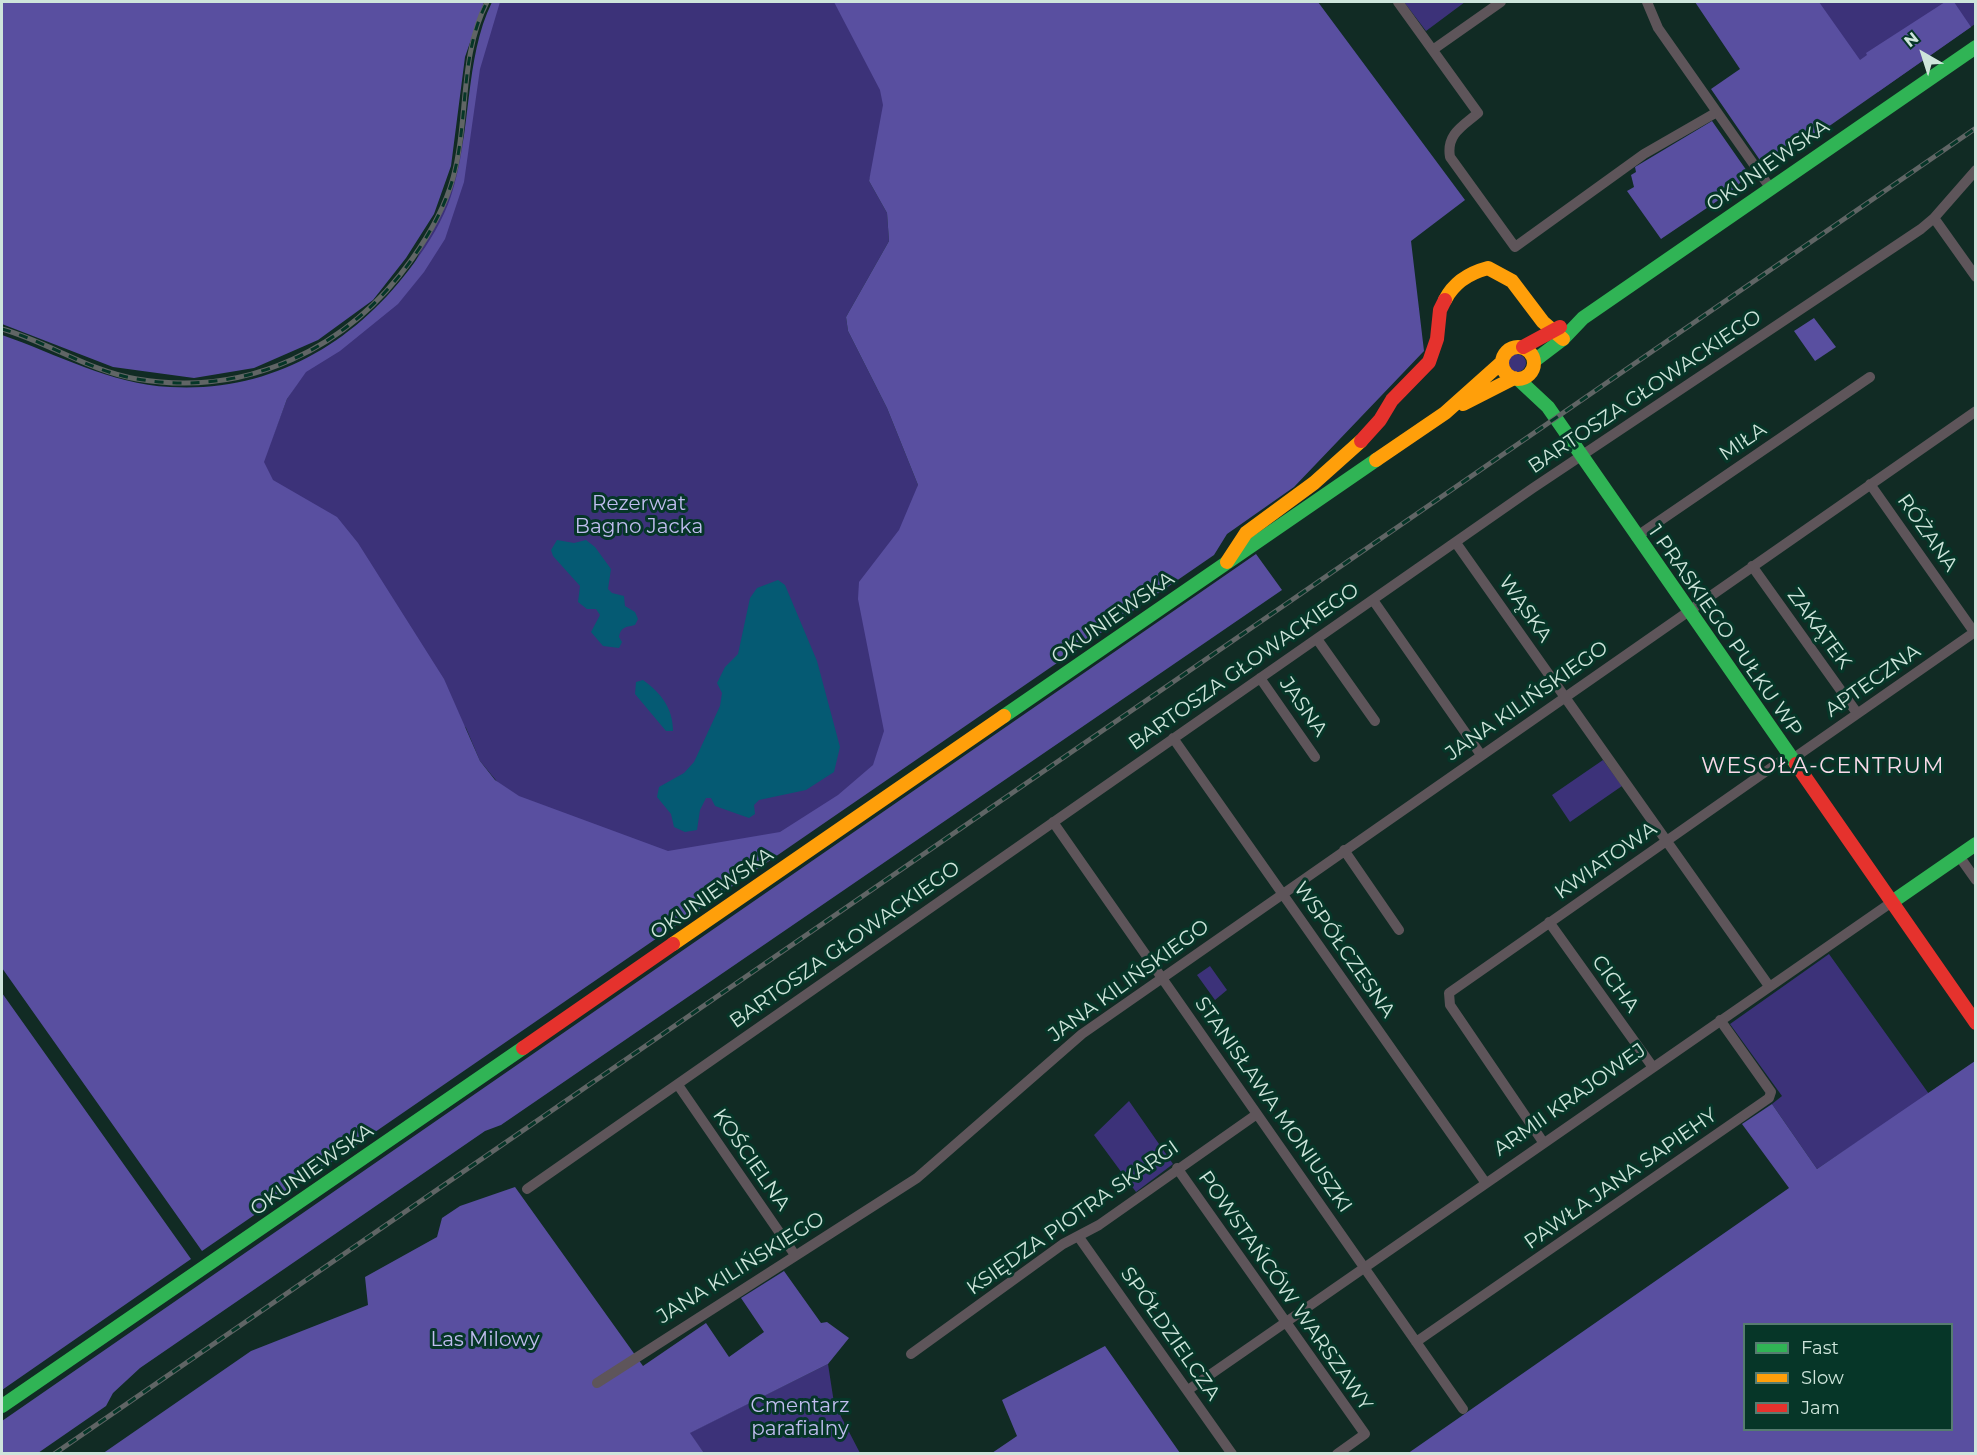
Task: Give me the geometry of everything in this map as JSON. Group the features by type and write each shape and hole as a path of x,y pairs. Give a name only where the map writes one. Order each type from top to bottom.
{"main road":[{"name":"OKUNIEWSKA","path":"1522,347 1558,334 1583,318 1976,47"},
{"path":"1226,564 1246,533 1314,483 1352,450 1380,420 1392,400 1422,373 1435,349 1443,302 1462,277 1482,267 1502,274 1512,281 1526,302 1558,334"},
{"name":"OKUNIEWSKA","path":"1533,365 1558,334"},
{"path":"1522,347 1530,352 1533,365 1524,378 1516,379 1504,371 1501,363 1506,351 1522,347"},
{"name":"OKUNIEWSKA","path":"2,1406 1445,413 1501,363"},
{"name":"1 PRASKIEGO PUŁKU WP","path":"1533,365 1548,407 1789,758 1976,1023"},
{"name":"OKUNIEWSKA","path":"1445,413 1516,379"},
{"name":"1 PRASKIEGO PUŁKU WP","path":"1516,379 1548,407"},
{"name":"ARMII KRAJOWEJ","path":"1892,902 1976,844"}],"street":[{"path":"1398,2 1478,113 1453,135 1449,147 1451,159 1515,247 1644,154 1717,112"},
{"path":"1434,50 1501,2"},
{"path":"1647,2 1658,28 1771,189"},
{"name":"BARTOSZA GŁOWACKIEGO","path":"527,1189 1581,456 1934,218 1971,183 1976,170"},
{"path":"1934,218 1976,277"},
{"name":"MIŁA","path":"1636,537 1870,377"},
{"name":"JANA KILIŃSKIEGO","path":"597,1383 917,1178 1082,1034 1976,411"},
{"name":"RÓŻANA","path":"1870,484 1975,631"},
{"name":"WĄSKA","path":"1456,543 1769,986"},
{"name":"ZAKĄTEK","path":"1752,566 1857,713"},
{"path":"1373,600 1481,756"},
{"name":"APTECZNA","path":"1789,758 1975,631"},
{"path":"1317,639 1375,721"},
{"name":"JASNA","path":"1260,678 1316,757"},
{"name":"WSPÓŁCZESNA","path":"1173,738 1485,1182"},
{"name":"KWIATOWA","path":"1543,1142 1450,1005 1448,996 1453,988 1789,758"},
{"name":"STANISŁAWA MONIUSZKI","path":"1053,822 1463,1409"},
{"path":"1344,850 1399,930"},
{"path":"1959,856 1976,880"},
{"name":"ARMII KRAJOWEJ","path":"1188,1390 1652,1066 1892,902"},
{"name":"CICHA","path":"1549,922 1652,1066"},
{"name":"PAWŁA JANA SAPIEHY","path":"1416,1342 1769,1098 1771,1092 1720,1020"},
{"name":"KOŚCIELNA","path":"678,1085 795,1255"},
{"name":"KSIĘDZA PIOTRA SKARGI","path":"910,1354 1063,1244 1098,1226 1177,1168 1257,1114"},
{"name":"POWSTAŃCÓW WARSZAWY","path":"1177,1168 1365,1434 1337,1454"},
{"name":"SPÓŁDZIELCZA","path":"1078,1236 1232,1454"}],"green space":[{"path":"2,2 484,2 465,57 451,166 434,214 406,258 373,300 318,340 254,368 194,378 113,367 2,324"},
{"path":"492,2 500,2 480,69 464,182 445,239 424,272 398,304 340,351 306,372 287,399 264,462 273,480 337,517 358,543 444,679 480,761 495,780 519,796 668,851 780,832 838,795 873,765 884,731 858,599 859,582 899,530 918,485 887,408 848,331 846,317 889,241 887,213 869,181 883,105 880,90 834,2 1318,2 1465,200 1411,241 1424,351 1294,487 1227,534 1214,555 202,1251 2,968 2,335 105,374 148,385 170,387 207,387 243,381 276,371 308,357 338,339 366,317 391,292 425,247 444,214 458,172 477,48"},
{"name":"Rezerwat Bagno Jacka","path":"497,2 840,2 894,96 869,181 887,213 889,241 846,317 848,331 887,408 918,485 893,762 780,835 669,857 513,801 480,761 466,728 261,484 266,468 263,462 287,399 302,370 341,345 405,284 453,181 468,121 477,58"},
{"path":"1404,2 1465,2 1426,31"},
{"path":"1695,2 1819,2 1860,60 1867,55 1866,53 1945,2 1954,2 1971,27 1795,150 1764,166 1711,89 1740,69"},
{"path":"1812,2 1975,2 1975,24 1878,92"},
{"path":"1712,121 1749,174 1732,191 1661,239 1627,191 1634,187 1631,175 1636,172 1635,167"},
{"path":"1814,318 1836,347 1815,361 1794,331"},
{"path":"1513,354 1521,354 1526,359 1524,370 1513,372 1508,367 1508,359"},
{"path":"1256,554 1282,590 501,1125 485,1131 140,1368 113,1393 106,1406 38,1453 2,1453 2,1421"},
{"path":"1603,760 1622,786 1570,822 1552,795"},
{"path":"1829,954 1929,1094 1817,1169 1772,1104 1782,1096 1730,1024"},
{"path":"1210,966 1227,990 1215,1000 1197,975"},
{"path":"2,993 191,1259 2,1390"},
{"path":"1975,1061 1975,1453 1407,1454 1789,1188 1742,1124 1772,1104 1817,1169"},
{"path":"1129,1101 1173,1164 1136,1192 1094,1135"},
{"name":"Las Milowy","path":"515,1187 643,1366 706,1323 729,1357 764,1332 741,1298 784,1271 821,1323 827,1322 849,1338 828,1364 690,1433 704,1453 102,1454 251,1351 368,1305 365,1277 437,1237 442,1218 460,1206"},
{"path":"1105,1346 1180,1453 992,1453 1017,1436 1002,1400"},
{"name":"Cmentarz parafialny","path":"828,1364 834,1403 860,1453 704,1453 689,1433"}],"water":[{"path":"557,540 574,543 586,540 595,547 611,569 608,589 612,593 624,596 625,606 635,612 638,619 635,625 621,631 619,637 622,642 619,648 603,646 591,632 600,615 596,609 587,609 578,602 580,586 553,556 551,550"},
{"path":"778,580 785,585 817,661 840,747 834,772 806,790 759,800 754,805 755,814 749,818 715,806 711,798 706,798 700,810 697,830 685,832 674,827 671,814 657,797 659,787 684,773 694,762 720,706 722,693 717,683 725,667 738,654 750,598 757,588"},
{"path":"643,680 665,702 671,715 673,731 666,731 635,694 636,682"}],"railway":[{"path":"2,329 102,370 137,379 178,383 218,381 256,373 292,360 326,341 358,318 387,290 412,259 441,210 450,189 458,156 472,44 487,2"},
{"path":"54,1454 1976,128"}],"traffic: fast":[{"path":"1534,361 1563,339 1583,318 1976,47"},
{"path":"1518,379 1548,407 1796,764"},
{"path":"1004,716 1376,460"},
{"path":"1892,902 1976,844"},
{"path":"2,1406 523,1048"}],"traffic: slow":[{"path":"1445,300 1463,279 1488,268 1512,281 1543,322 1563,339"},
{"path":"1518,347 1529,352 1534,363 1529,374 1518,379 1507,374 1502,363 1507,352 1518,347"},
{"path":"1376,460 1445,413 1501,363"},
{"path":"1463,404 1514,378"},
{"path":"1227,562 1246,533 1314,483 1361,441"},
{"path":"673,944 1004,716"}],"traffic: jam":[{"path":"1361,441 1380,420 1392,400 1429,362 1437,339 1440,310 1445,300"},
{"path":"1523,347 1560,327"},
{"path":"1796,764 1976,1023"},
{"path":"523,1048 673,944"}],"district":[{"name":"WESOŁA-CENTRUM","path":"1823,767"}]}
